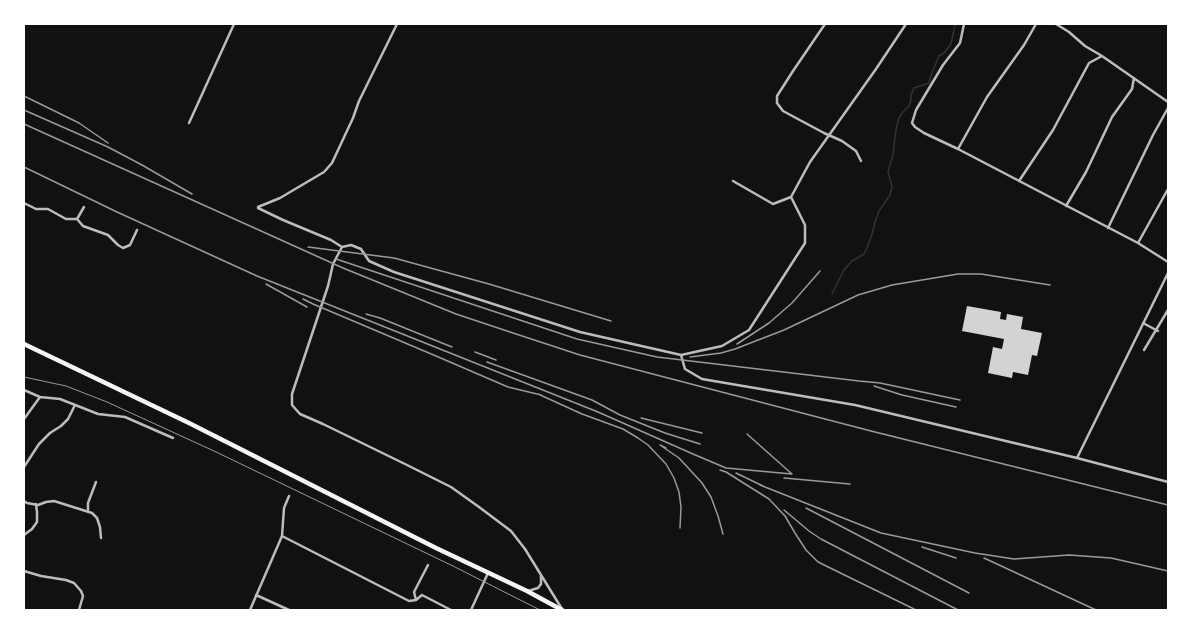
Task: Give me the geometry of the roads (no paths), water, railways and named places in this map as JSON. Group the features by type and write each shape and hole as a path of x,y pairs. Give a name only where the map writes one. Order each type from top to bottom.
{"main road":[{"path":"24,344 196,427 527,591 562,610"}],"street":[{"path":"189,123 234,24"},
{"path":"397,24 359,101 332,163 324,172 280,198 258,208 331,240 342,247 351,245 361,250 369,260 394,272 580,332 681,355 722,346 749,330 805,243 805,225 791,197"},
{"path":"825,24 792,71 777,96 777,103 783,111 829,136 842,141 856,151 860,160"},
{"path":"733,181 773,204 791,197 810,162 906,24"},
{"path":"964,24 960,43 943,65 916,110 912,123 915,127 1138,243 1167,261 1168,258"},
{"path":"958,149 987,97 1024,45 1036,24"},
{"path":"1056,24 1070,32 1085,46 1102,56 1168,102"},
{"path":"1018,181 1052,130 1090,63 1102,56"},
{"path":"1066,206 1086,172 1112,118 1132,89 1134,78"},
{"path":"1108,228 1153,135 1168,108"},
{"path":"1138,243 1168,189"},
{"path":"24,203 36,209 48,209 66,219 77,219 83,226 108,234 118,245 123,248 130,245 137,230"},
{"path":"77,219 84,206"},
{"path":"342,247 333,264 326,293 292,394 292,405 300,414 451,487 511,531 525,549 562,610"},
{"path":"1077,458 1168,273"},
{"path":"1144,350 1168,310"},
{"path":"1143,323 1157,330"},
{"path":"681,355 685,369 702,379 855,405 1077,458 1168,482"},
{"path":"24,390 40,397 60,399 98,414 125,417 173,438"},
{"path":"24,419 40,397"},
{"path":"24,467 39,444 50,433 68,420 75,405"},
{"path":"88,511 88,503 96,482"},
{"path":"250,610 282,536 284,508 289,496"},
{"path":"24,501 36,504 54,501 88,511 97,518 101,538"},
{"path":"24,535 32,529 36,522 36,504"},
{"path":"282,536 409,601 416,600 422,595 451,610"},
{"path":"416,600 414,592 428,565"},
{"path":"24,571 74,583 81,591 83,596 79,610"},
{"path":"471,610 488,573"},
{"path":"527,591 538,588 541,584 541,574"},
{"path":"256,594 289,610"}],"waterway":[{"path":"832,294 844,270 852,261 864,254 867,248 879,211 890,195 892,187 888,171 893,155 896,129 899,118 909,106 914,88 929,83 939,56 944,53 951,44 955,24"}],"tram line":[{"path":"24,377 66,386 107,402 214,451 455,567 540,610"}],"railway":[{"path":"24,96 79,123 108,143"},
{"path":"24,110 108,147 192,194"},
{"path":"24,124 343,268 456,314 516,334 580,355 871,431 1168,505"},
{"path":"24,167 117,212 257,276 598,412 726,468 792,474 747,434"},
{"path":"308,247 394,258 489,284 611,321"},
{"path":"336,259 577,339 657,357 880,383 960,400"},
{"path":"737,344 769,323 792,303 820,271"},
{"path":"690,357 721,353 735,349 784,330 858,295 892,285 958,274 981,274 1050,285"},
{"path":"266,284 307,307"},
{"path":"303,299 508,387 537,394"},
{"path":"366,314 380,318 452,347"},
{"path":"475,352 496,360"},
{"path":"487,362 592,400 620,415 665,433 700,444"},
{"path":"874,386 902,395 956,407"},
{"path":"538,394 582,414 623,429"},
{"path":"641,418 702,433"},
{"path":"623,429 648,445 666,464 674,478 679,492 681,507 680,528"},
{"path":"666,448 660,445 679,458 702,483 711,497 723,534"},
{"path":"720,470 726,472 769,499 785,516 806,550 818,562 916,610"},
{"path":"736,473 765,487"},
{"path":"784,478 850,484"},
{"path":"760,485 881,533 975,553 1014,559 1069,555 1111,558 1168,571"},
{"path":"806,508 969,593"},
{"path":"784,510 821,539 958,610"},
{"path":"922,547 956,558"},
{"path":"984,558 1096,610"}]}
